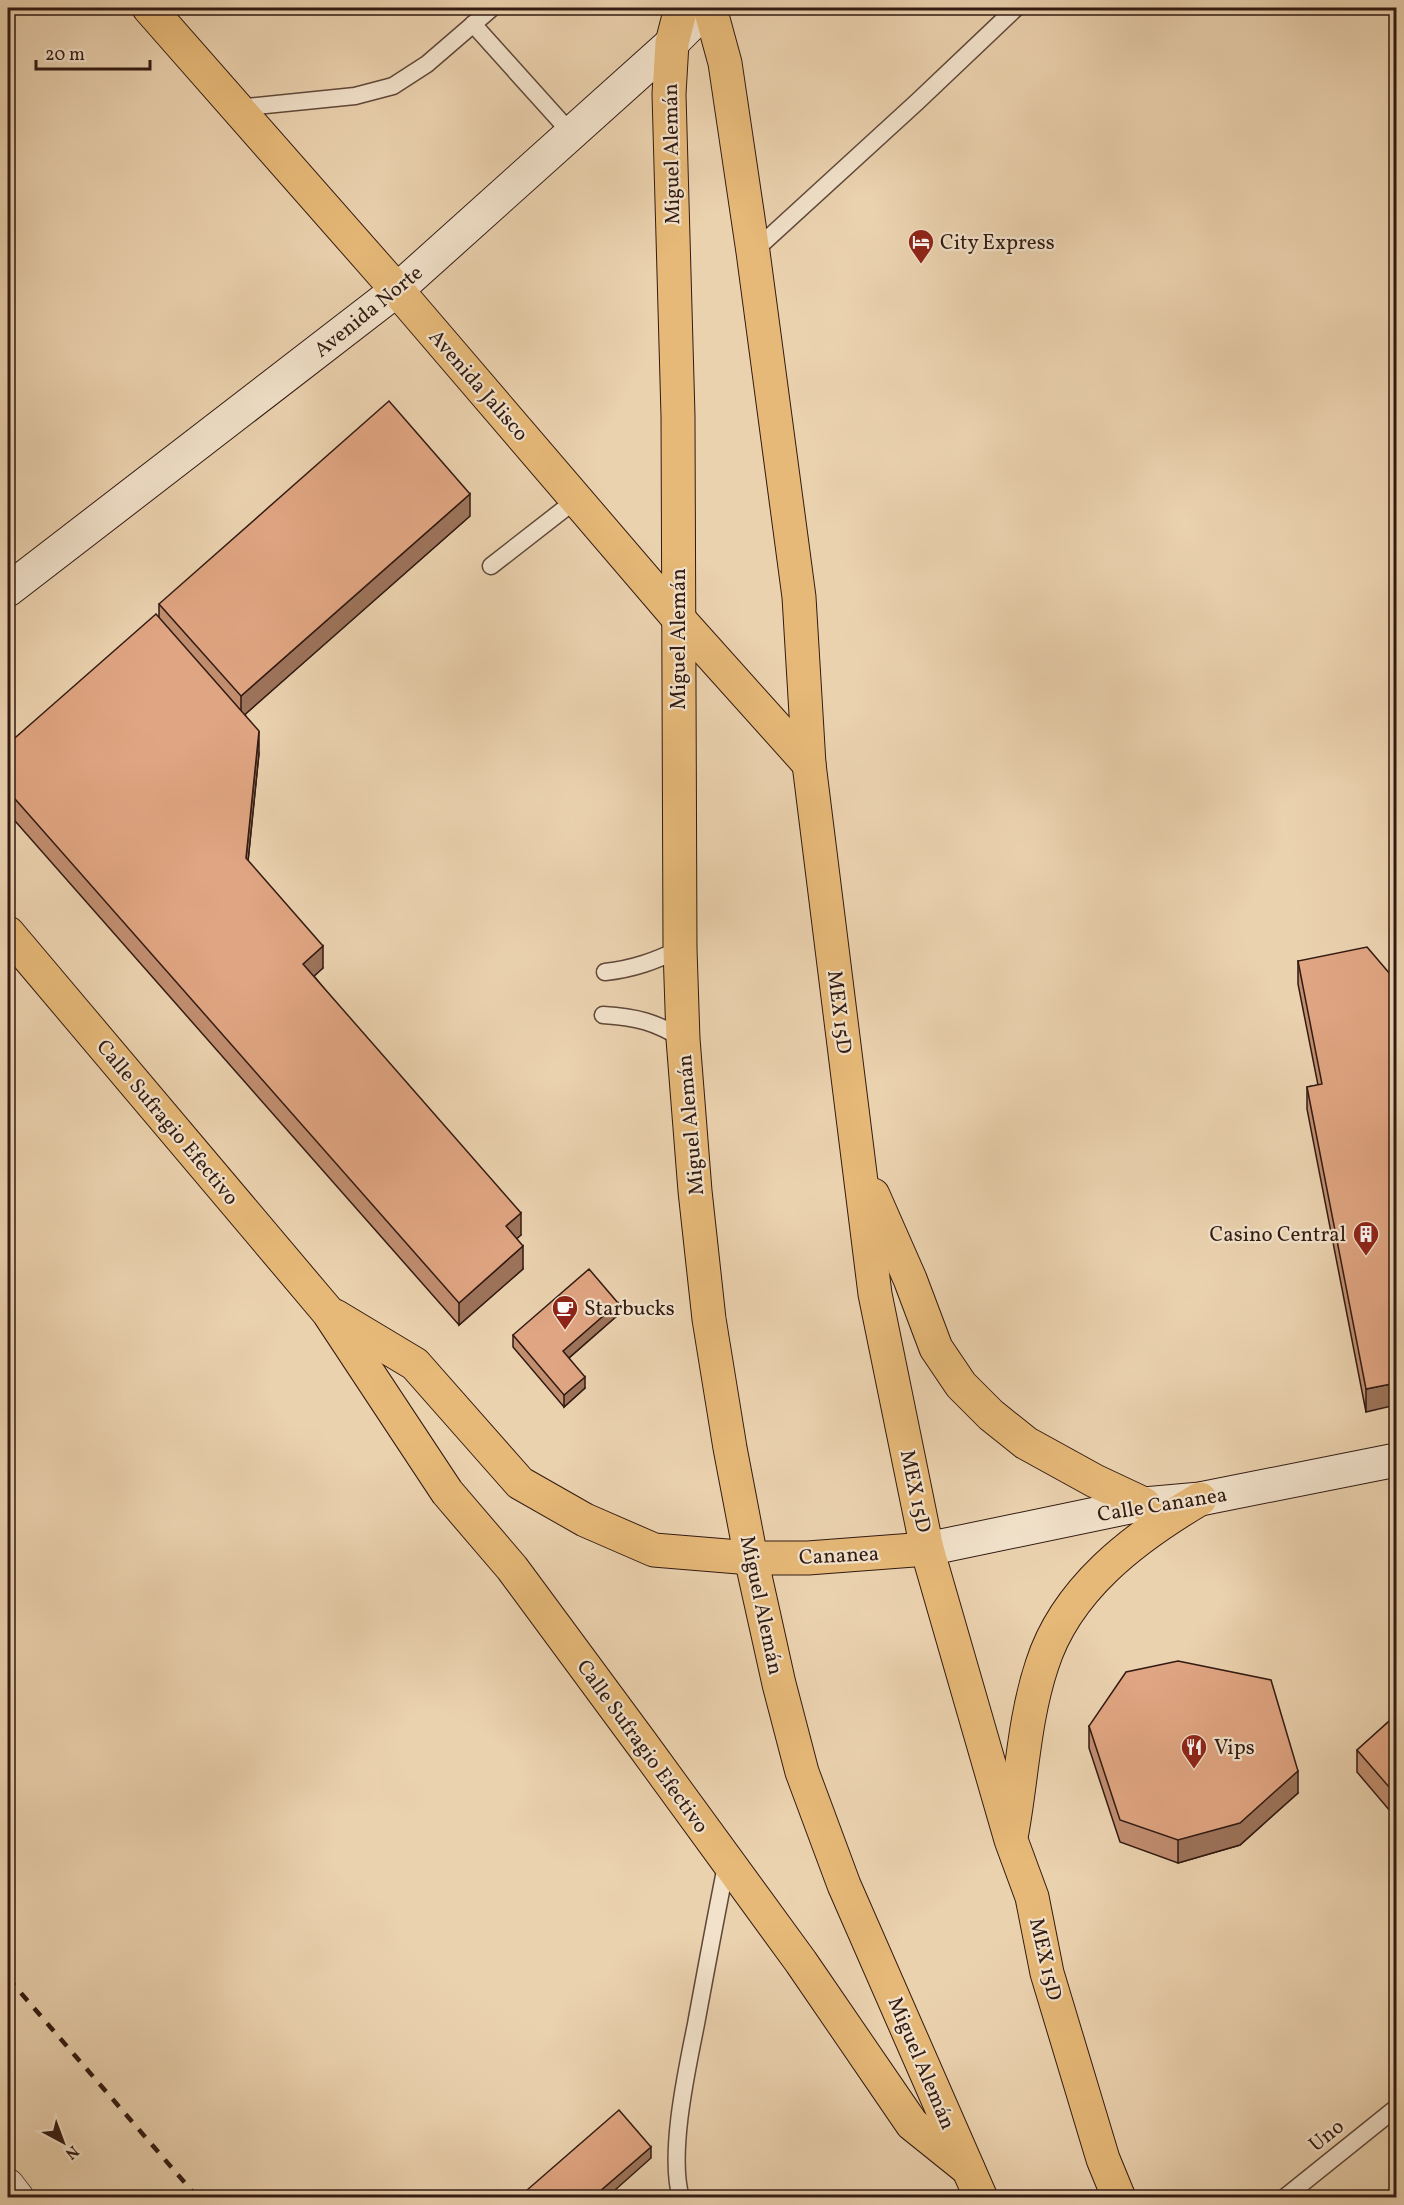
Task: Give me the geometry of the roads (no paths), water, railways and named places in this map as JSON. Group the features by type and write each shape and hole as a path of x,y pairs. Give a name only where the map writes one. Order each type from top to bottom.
{"main road":[{"name":"Avenida Jalisco","path":"149,8 397,290 678,618 809,764"},
{"name":"Miguel Alemán","path":"681,8 672,43 669,94 678,416 680,949 683,1039 695,1191 709,1319 751,1558 779,1684 802,1772 844,1885 974,2183"},
{"path":"709,8 725,63 799,597 809,764"},
{"name":"MEX 15D","path":"809,764 875,1294 927,1550 1011,1840 1032,1897 1047,1972 1103,2159 1119,2198"},
{"name":"Calle Sufragio Efectivo","path":"8,933 328,1312 447,1492 512,1568 727,1860 807,1970 912,2124 974,2183"},
{"path":"860,1165 910,1279 936,1348 962,1385 991,1416 1026,1443 1095,1481 1144,1504"},
{"name":"Calle Sufragio Efectivo","path":"328,1312 415,1364 520,1483 585,1520 654,1550 751,1558"},
{"path":"1011,1840 1034,1696 1042,1664 1053,1636 1082,1593 1121,1553 1166,1519 1200,1499"},
{"name":"Cananea","path":"751,1558 808,1558 927,1550"}],"street":[{"name":"Avenida Norte","path":"8,590 397,290 709,8"},
{"name":"Calle Cananea","path":"927,1550 1144,1504 1200,1499 1396,1460"},
{"path":"8,2185 18,2198"}],"lane":[{"path":"237,108 355,96 393,86 427,64 492,8"},
{"path":"753,252 1016,8"},
{"path":"473,24 572,133"},
{"path":"491,566 577,499"},
{"path":"605,972 653,962 680,949"},
{"path":"603,1015 632,1016 651,1021 683,1039"},
{"path":"681,2198 678,2187 677,2152 684,2091 727,1860"},
{"name":"Uno","path":"1284,2198 1396,2108"}],"railway":[{"path":"8,1978 198,2198"}],"place":[{"name":"City Express","path":"921,265"},
{"name":"Casino Central","path":"1366,1257"},
{"name":"Starbucks","path":"565,1331"},
{"name":"Vips","path":"1194,1770"}]}
